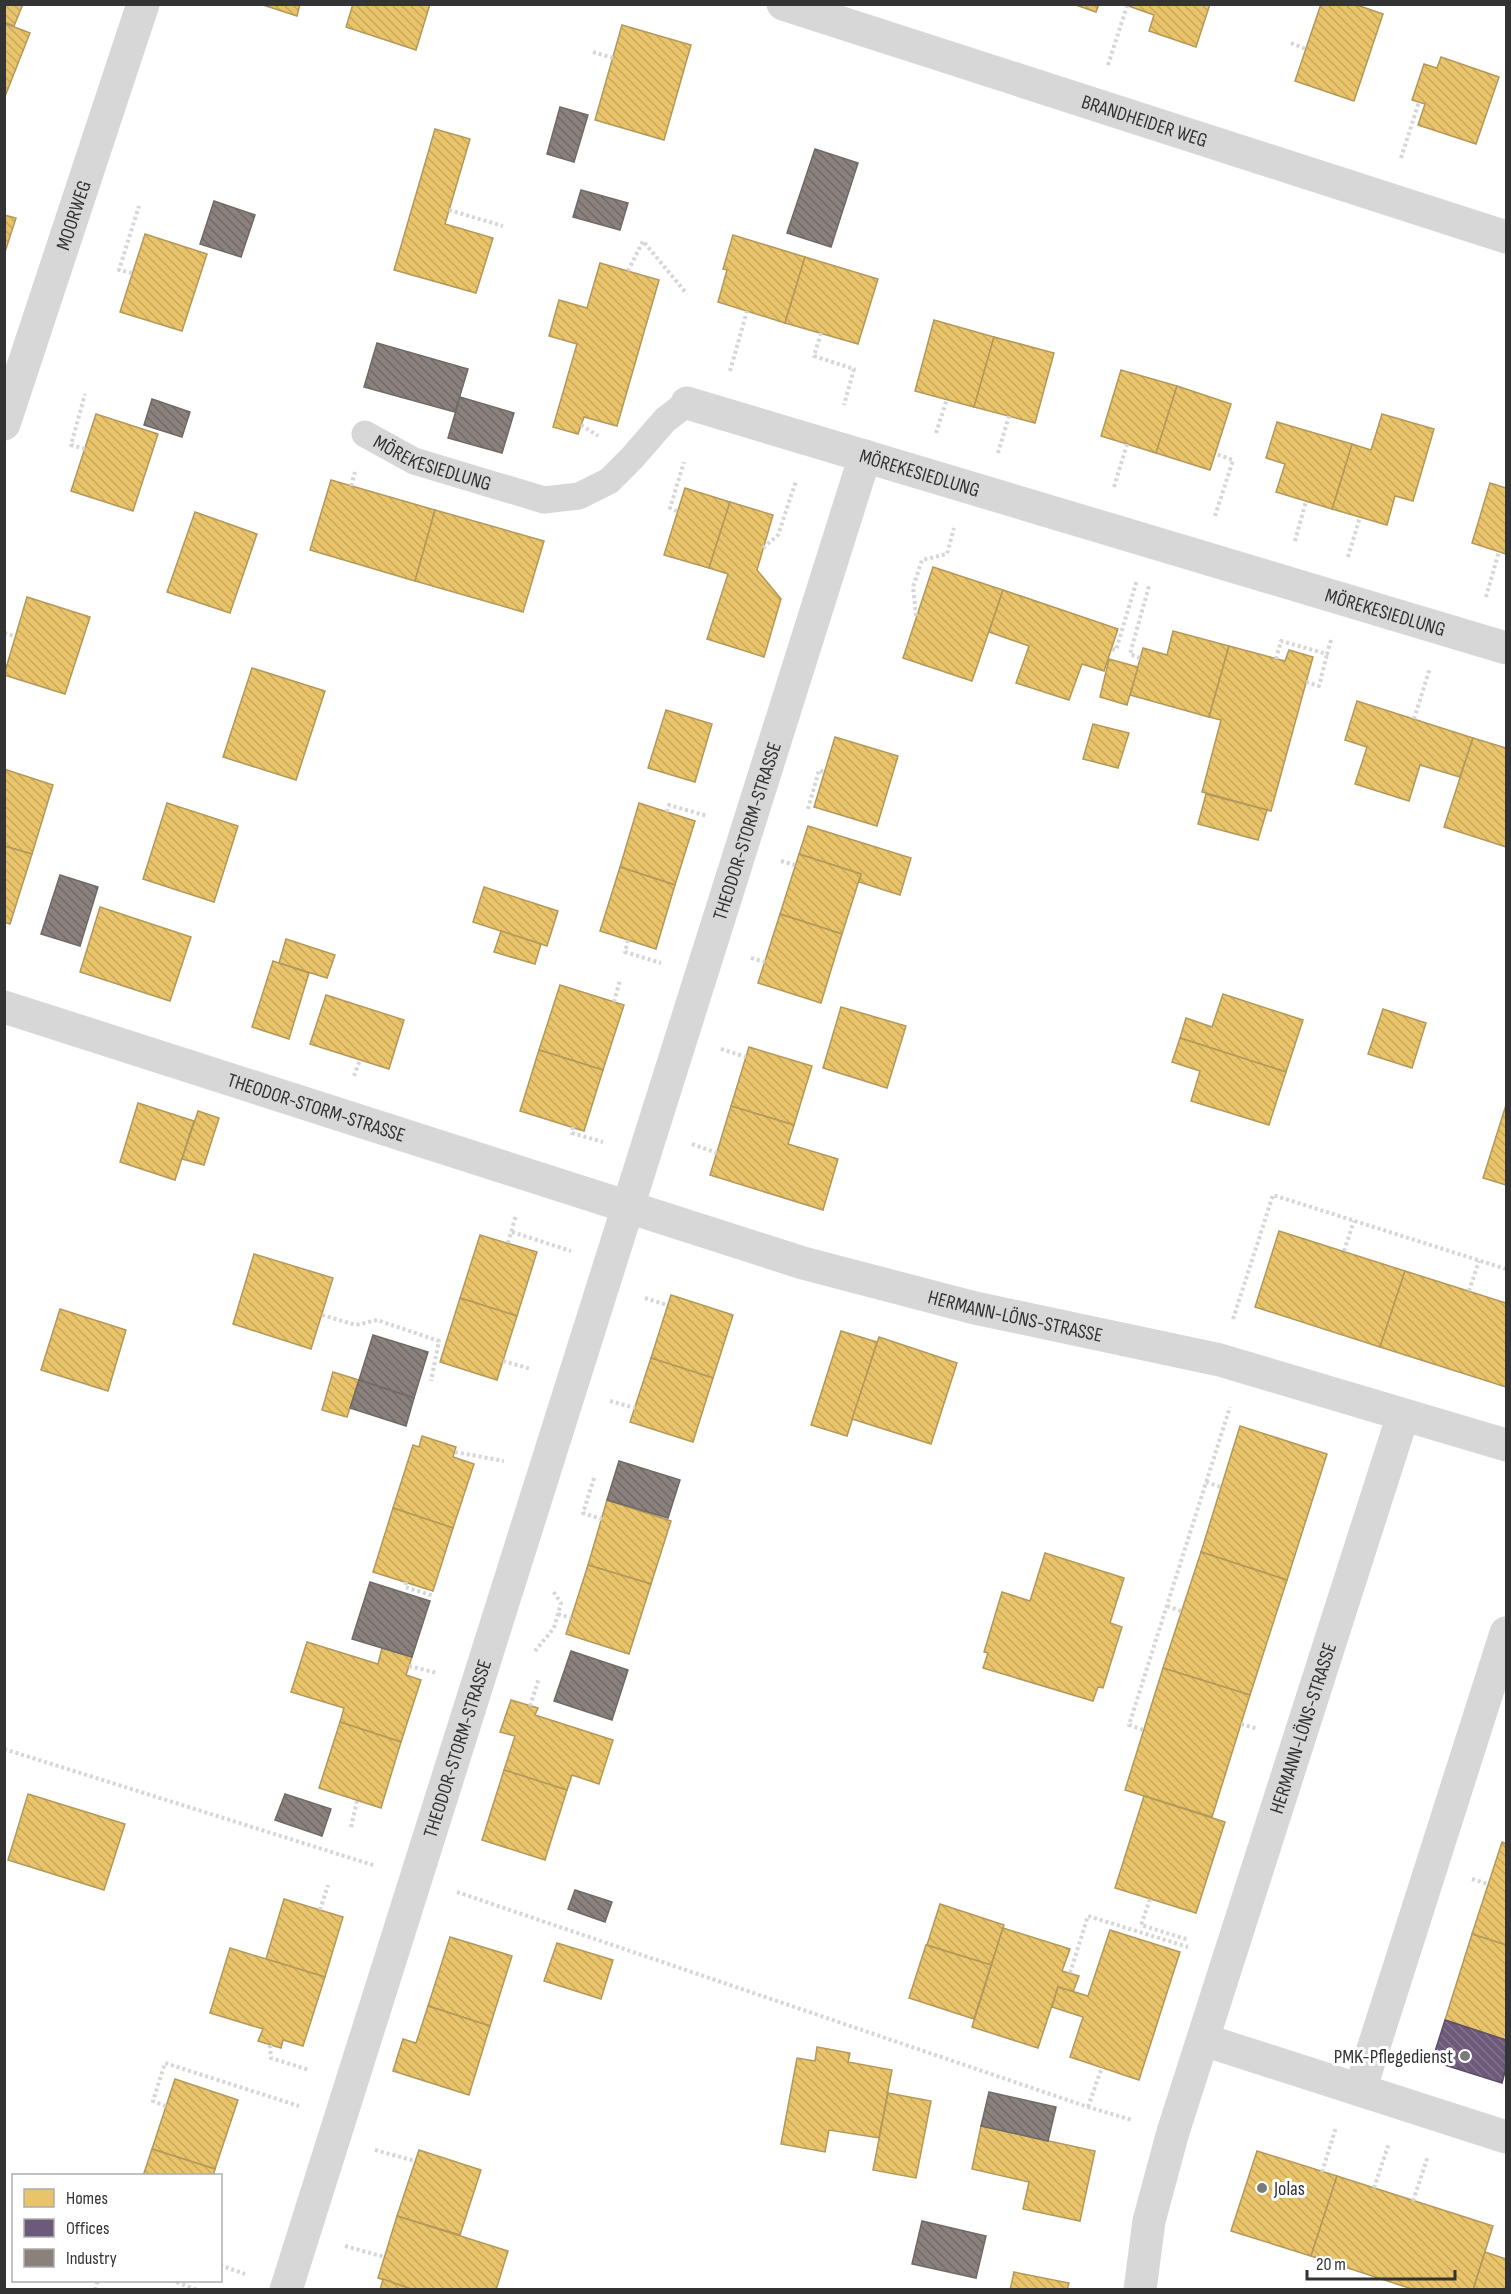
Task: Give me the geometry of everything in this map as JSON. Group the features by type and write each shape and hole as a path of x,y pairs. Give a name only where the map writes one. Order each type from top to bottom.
{"street":[{"name":"MOORWEG","path":"4,424 144,4"},
{"name":"BRANDHEIDER WEG","path":"783,4 1387,199 1505,230"},
{"name":"MÖREKESIEDLUNG","path":"687,403 1506,648"},
{"name":"THEODOR-STORM-STRASSE","path":"286,2289 865,456"},
{"name":"THEODOR-STORM-STRASSE","path":"4,1007 628,1207"},
{"name":"HERMANN-LÖNS-STRASSE","path":"628,1207 825,1269 975,1308 1232,1364 1506,1445"},
{"name":"HERMANN-LÖNS-STRASSE","path":"1140,2289 1149,2221 1173,2132 1403,1415"},
{"path":"1360,2090 1506,1633"},
{"path":"1204,2040 1506,2137"}],"lane":[{"name":"MÖREKESIEDLUNG","path":"365,434 414,461 544,500 579,496 609,480 632,458 665,420 687,403"}],"path":[{"path":"1112,53 1127,6"},
{"path":"1291,43 1306,50"},
{"path":"593,52 613,58"},
{"path":"1387,199 1419,102"},
{"path":"132,273 119,270 139,206"},
{"path":"449,210 503,226"},
{"path":"628,271 643,241 687,294"},
{"path":"718,412 747,311"},
{"path":"763,548 778,535 854,369 814,357 821,333"},
{"path":"85,394 71,445 85,449"},
{"path":"1202,557 1233,460 1216,454"},
{"path":"916,616 913,587 922,561 947,554 966,486"},
{"path":"1112,649 1116,650 1155,543"},
{"path":"1140,658 1130,654 1155,543"},
{"path":"1414,719 1443,629"},
{"path":"4,633 15,636"},
{"path":"1306,682 1318,686 1327,654"},
{"path":"808,809 819,770 824,772"},
{"path":"614,1002 620,980"},
{"path":"1143,1730 1128,1725 1206,1482 1273,1195 1506,1269"},
{"path":"1344,1251 1354,1221"},
{"path":"512,1232 611,1263"},
{"path":"1469,1291 1479,1261"},
{"path":"322,1315 356,1325 377,1320 439,1341 431,1382"},
{"path":"594,1478 583,1513 602,1519"},
{"path":"1206,1482 1221,1487"},
{"path":"406,1582 405,1587 434,1596"},
{"path":"1167,1606 1181,1611"},
{"path":"558,1614 571,1618"},
{"path":"530,1706 539,1678"},
{"path":"4,1749 416,1878 1088,2107 1173,2132"},
{"path":"351,1827 357,1801"},
{"path":"320,1910 328,1885"},
{"path":"1150,1899 1142,1925 1230,1957"},
{"path":"1070,1973 1088,1916 1230,1957"},
{"path":"270,2045 271,2058 351,2084"},
{"path":"166,2106 153,2101 165,2064 340,2119"},
{"path":"1088,2107 1101,2067"},
{"path":"177,2282 197,2289"}],"building: Homes":[{"path":"4,4 23,4 14,26 4,22"},
{"path":"260,4 300,4 297,16"},
{"path":"353,4 430,4 416,50 346,27"},
{"path":"1073,4 1099,4 1096,12"},
{"path":"1123,4 1210,4 1196,47 1149,31 1154,15"},
{"path":"1321,4 1354,4 1383,14 1354,101 1295,81"},
{"path":"4,23 30,33 4,99"},
{"path":"622,25 691,45 664,140 595,120"},
{"path":"1441,57 1499,77 1476,144 1418,125 1425,104 1412,100 1424,64 1437,68"},
{"path":"435,129 470,139 445,224 493,238 476,293 394,270"},
{"path":"4,215 16,218 4,255"},
{"path":"145,234 207,254 182,331 120,312"},
{"path":"733,235 805,257 785,323 718,302 727,270 723,269"},
{"path":"805,257 878,279 858,344 785,323"},
{"path":"600,263 659,280 617,426 584,417 578,434 553,427 577,344 549,336 559,300 587,308"},
{"path":"934,320 994,337 974,407 915,391"},
{"path":"994,337 1054,353 1035,423 974,407"},
{"path":"1121,370 1177,386 1156,453 1101,436"},
{"path":"1177,386 1231,404 1210,470 1156,453"},
{"path":"96,414 158,434 133,511 71,491"},
{"path":"1382,414 1434,429 1413,501 1395,496 1387,525 1332,509 1352,444 1371,450"},
{"path":"1277,422 1352,444 1332,509 1276,492 1285,464 1266,458"},
{"path":"331,480 435,510 415,581 310,550"},
{"path":"1490,483 1506,488 1506,554 1472,543"},
{"path":"685,488 730,502 709,568 664,555"},
{"path":"730,502 773,515 757,570 781,599 764,657 707,639 728,574 709,568"},
{"path":"435,510 544,541 523,612 415,581"},
{"path":"195,512 257,534 230,613 167,592"},
{"path":"933,567 1003,590 972,681 903,658"},
{"path":"1003,590 1118,629 1104,671 1082,664 1069,700 1016,683 1029,646 989,632"},
{"path":"27,597 90,617 65,694 4,675"},
{"path":"1173,631 1229,646 1209,717 1130,695 1143,648 1167,655"},
{"path":"1229,646 1285,661 1289,650 1313,657 1271,811 1202,792 1221,720 1209,717"},
{"path":"1109,659 1138,667 1127,705 1100,697"},
{"path":"252,668 325,691 296,780 223,757"},
{"path":"1357,701 1473,738 1460,777 1420,765 1409,801 1355,784 1367,747 1345,740"},
{"path":"666,710 712,724 695,782 648,768"},
{"path":"1093,724 1129,733 1118,768 1083,759"},
{"path":"835,737 898,756 877,826 814,807"},
{"path":"1473,738 1506,748 1506,847 1444,827"},
{"path":"4,769 53,785 32,854 4,846"},
{"path":"1206,794 1267,810 1258,840 1198,824"},
{"path":"167,803 238,826 214,902 143,879"},
{"path":"639,803 695,821 675,885 620,867"},
{"path":"808,826 911,858 900,895 859,882 861,874 799,854"},
{"path":"4,846 32,854 10,924 4,922"},
{"path":"799,854 861,874 842,934 780,914"},
{"path":"620,867 675,885 656,949 600,931"},
{"path":"484,887 558,911 547,946 473,922"},
{"path":"100,907 191,937 170,1001 80,972"},
{"path":"780,914 842,934 821,1003 758,983"},
{"path":"501,931 541,944 535,964 494,952"},
{"path":"286,939 335,955 327,978 279,963"},
{"path":"273,961 309,973 289,1039 252,1027"},
{"path":"560,985 624,1005 603,1070 539,1050"},
{"path":"1223,994 1303,1020 1286,1072 1180,1038 1186,1018 1212,1027"},
{"path":"326,995 404,1020 389,1069 310,1044"},
{"path":"841,1007 906,1026 887,1088 823,1068"},
{"path":"1383,1009 1426,1023 1412,1068 1368,1054"},
{"path":"1180,1038 1286,1072 1269,1125 1191,1101 1200,1071 1172,1062"},
{"path":"749,1047 812,1066 794,1125 731,1106"},
{"path":"539,1050 603,1070 584,1131 520,1111"},
{"path":"138,1103 194,1121 175,1180 120,1162"},
{"path":"1506,1105 1506,1185 1483,1178"},
{"path":"731,1106 794,1125 788,1144 838,1159 823,1210 710,1175"},
{"path":"198,1111 219,1118 204,1165 182,1159"},
{"path":"1279,1231 1405,1271 1380,1347 1255,1307"},
{"path":"480,1235 537,1252 517,1316 460,1298"},
{"path":"254,1254 333,1278 311,1349 233,1324"},
{"path":"1405,1271 1506,1303 1506,1387 1380,1347"},
{"path":"671,1295 733,1315 713,1378 651,1358"},
{"path":"460,1298 517,1316 497,1380 440,1362"},
{"path":"60,1309 126,1330 108,1391 41,1370"},
{"path":"841,1331 877,1342 847,1436 811,1425"},
{"path":"879,1337 957,1363 931,1444 852,1419"},
{"path":"651,1358 713,1378 693,1442 630,1422"},
{"path":"333,1372 359,1380 347,1417 322,1410"},
{"path":"1240,1426 1327,1454 1287,1580 1201,1552"},
{"path":"422,1436 456,1447 453,1457 474,1464 453,1528 393,1508 413,1445 419,1447"},
{"path":"607,1500 671,1521 651,1584 588,1565"},
{"path":"393,1508 453,1528 433,1591 373,1572"},
{"path":"1201,1552 1287,1580 1250,1695 1163,1668"},
{"path":"1045,1553 1124,1578 1110,1623 1122,1627 1103,1688 1098,1687 1093,1701 983,1668 988,1653 984,1652 1002,1592 1030,1601"},
{"path":"588,1565 651,1584 629,1654 566,1634"},
{"path":"307,1642 378,1664 382,1648 412,1657 406,1675 421,1680 401,1742 340,1722 344,1708 291,1692"},
{"path":"1163,1668 1250,1695 1212,1817 1125,1790"},
{"path":"511,1700 538,1708 535,1715 613,1740 599,1784 572,1775 567,1790 504,1770 515,1736 500,1732"},
{"path":"340,1722 401,1742 381,1808 319,1788"},
{"path":"504,1770 567,1790 545,1860 482,1840"},
{"path":"28,1794 125,1824 104,1890 8,1860"},
{"path":"1144,1796 1225,1822 1196,1913 1115,1888"},
{"path":"1502,1842 1506,1844 1506,1945 1472,1934"},
{"path":"284,1899 343,1917 325,1977 266,1959"},
{"path":"940,1904 1004,1925 991,1965 927,1945"},
{"path":"1003,1928 1070,1949 1062,1971 1079,1976 1073,1992 1058,1987 1038,2048 972,2027"},
{"path":"1110,1930 1180,1952 1139,2080 1070,2057 1083,2017 1052,2007 1058,1987 1088,1996"},
{"path":"1472,1934 1506,1945 1506,2040 1445,2020"},
{"path":"450,1937 512,1956 490,2026 428,2006"},
{"path":"557,1943 613,1960 601,1999 544,1981"},
{"path":"926,1945 991,1965 974,2019 909,1998"},
{"path":"230,1948 325,1977 303,2046 283,2040 281,2048 258,2041 263,2029 210,2013"},
{"path":"428,2006 490,2026 469,2095 393,2071 403,2039 416,2043"},
{"path":"817,2047 850,2053 848,2062 892,2070 879,2138 829,2130 825,2152 781,2144 797,2058 815,2061"},
{"path":"175,2079 238,2100 215,2169 152,2149"},
{"path":"888,2093 931,2101 916,2178 873,2170"},
{"path":"981,2126 1095,2151 1080,2221 1023,2209 1029,2182 972,2169"},
{"path":"152,2149 215,2169 214,2174 144,2174"},
{"path":"419,2150 481,2170 460,2235 397,2216"},
{"path":"1257,2151 1337,2176 1311,2256 1231,2231"},
{"path":"1337,2176 1493,2226 1473,2290 1415,2290 1311,2256"},
{"path":"397,2216 508,2251 496,2290 414,2290 378,2278"},
{"path":"1485,2252 1506,2259 1506,2290 1473,2290"},
{"path":"1014,2272 1069,2283 1067,2290 1010,2290"},
{"path":"383,2279 414,2290 380,2290"}],"building: Offices":[{"path":"1445,2020 1506,2040 1506,2068 1502,2083 1432,2061"}],"building: Industry":[{"path":"560,107 588,115 574,162 547,154"},
{"path":"815,149 858,163 831,247 787,233"},
{"path":"581,190 628,203 620,230 573,217"},
{"path":"214,201 255,215 241,257 200,244"},
{"path":"377,343 468,369 455,412 364,387"},
{"path":"460,397 514,413 502,453 448,438"},
{"path":"152,399 190,412 182,437 144,425"},
{"path":"60,875 98,887 80,946 41,934"},
{"path":"373,1335 428,1352 414,1398 359,1380"},
{"path":"359,1380 414,1398 406,1426 350,1408"},
{"path":"619,1461 680,1480 668,1518 607,1500"},
{"path":"370,1582 430,1601 412,1657 352,1639"},
{"path":"571,1651 628,1670 612,1720 554,1701"},
{"path":"285,1794 331,1809 322,1836 275,1820"},
{"path":"575,1890 612,1902 605,1922 568,1909"},
{"path":"989,2092 1056,2107 1048,2141 981,2126"},
{"path":"922,2221 986,2236 976,2278 912,2264"}],"place":[{"name":"PMK-Pflegedienst","path":"1465,2056"},
{"name":"Jolas","path":"1262,2188"}]}
